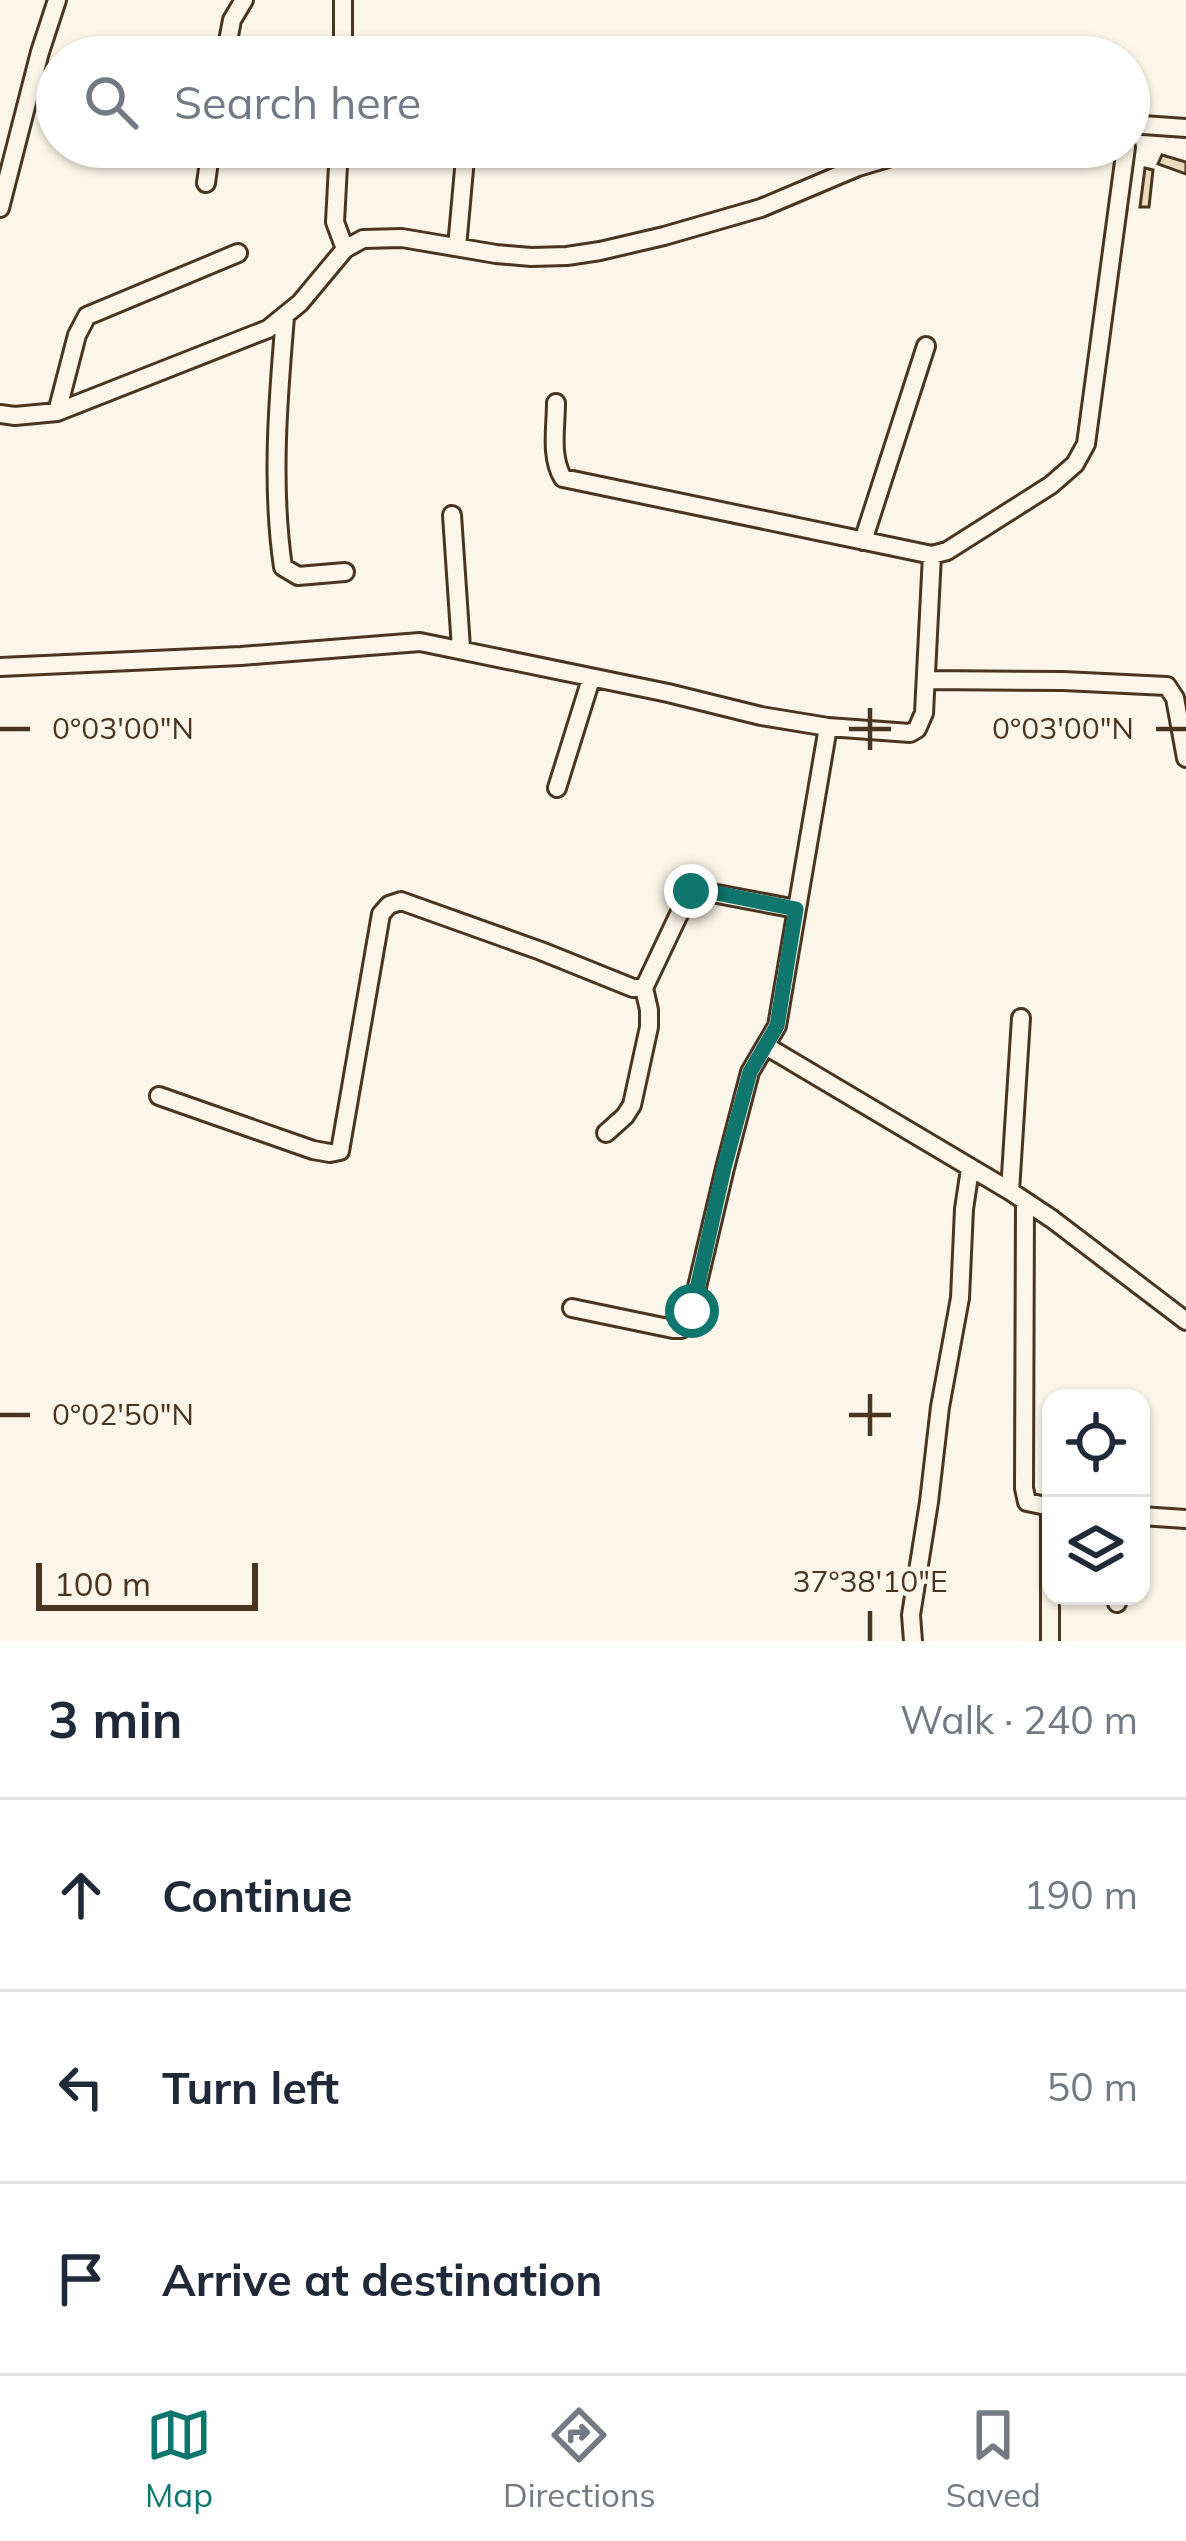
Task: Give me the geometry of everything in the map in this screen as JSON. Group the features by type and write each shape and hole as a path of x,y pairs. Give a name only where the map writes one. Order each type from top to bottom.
{"street":[{"path":"45,36 57,0"},
{"path":"229,36 244,0"},
{"path":"343,0 343,36"},
{"path":"0,208 36,68"},
{"path":"1150,125 1186,128"},
{"path":"206,183 208,168"},
{"path":"338,168 335,222 345,249"},
{"path":"457,247 464,168"},
{"path":"0,414 57,412 268,329 300,303 345,249 363,239 386,237 531,257 600,250 760,208 856,168"},
{"path":"556,403 557,469 563,478 932,555 947,551 1051,485 1082,455 1123,168"},
{"path":"57,412 77,335 87,316 238,254"},
{"path":"285,317 278,466 284,568 298,576 345,572"},
{"path":"863,541 926,346"},
{"path":"452,515 460,648"},
{"path":"0,667 241,656 406,641 460,648 761,716 910,733 917,729 924,712 932,555"},
{"path":"557,788 591,679"},
{"path":"926,680 1167,686 1175,698 1186,758"},
{"path":"572,1308 674,1329 686,1325 750,1072 777,1026 828,727"},
{"path":"606,1133 632,1105 649,1027 644,988 691,891 796,909"},
{"path":"159,1096 313,1150 330,1154 340,1150 381,914 401,901 633,988 644,988"},
{"path":"1021,1018 1018,1196 1024,1488 1028,1502 1042,1505"},
{"path":"766,1046 1018,1196 1186,1322"},
{"path":"914,1641 911,1615 960,1298 970,1169"},
{"path":"1150,1517 1186,1519"},
{"path":"1050,1605 1050,1641"}],"building":[{"path":"1162,155 1186,162 1186,174 1158,164"},
{"path":"1145,168 1153,170 1149,207 1140,207"}],"route":[{"path":"691,891 796,909 777,1026 750,1072 692,1311"}]}
